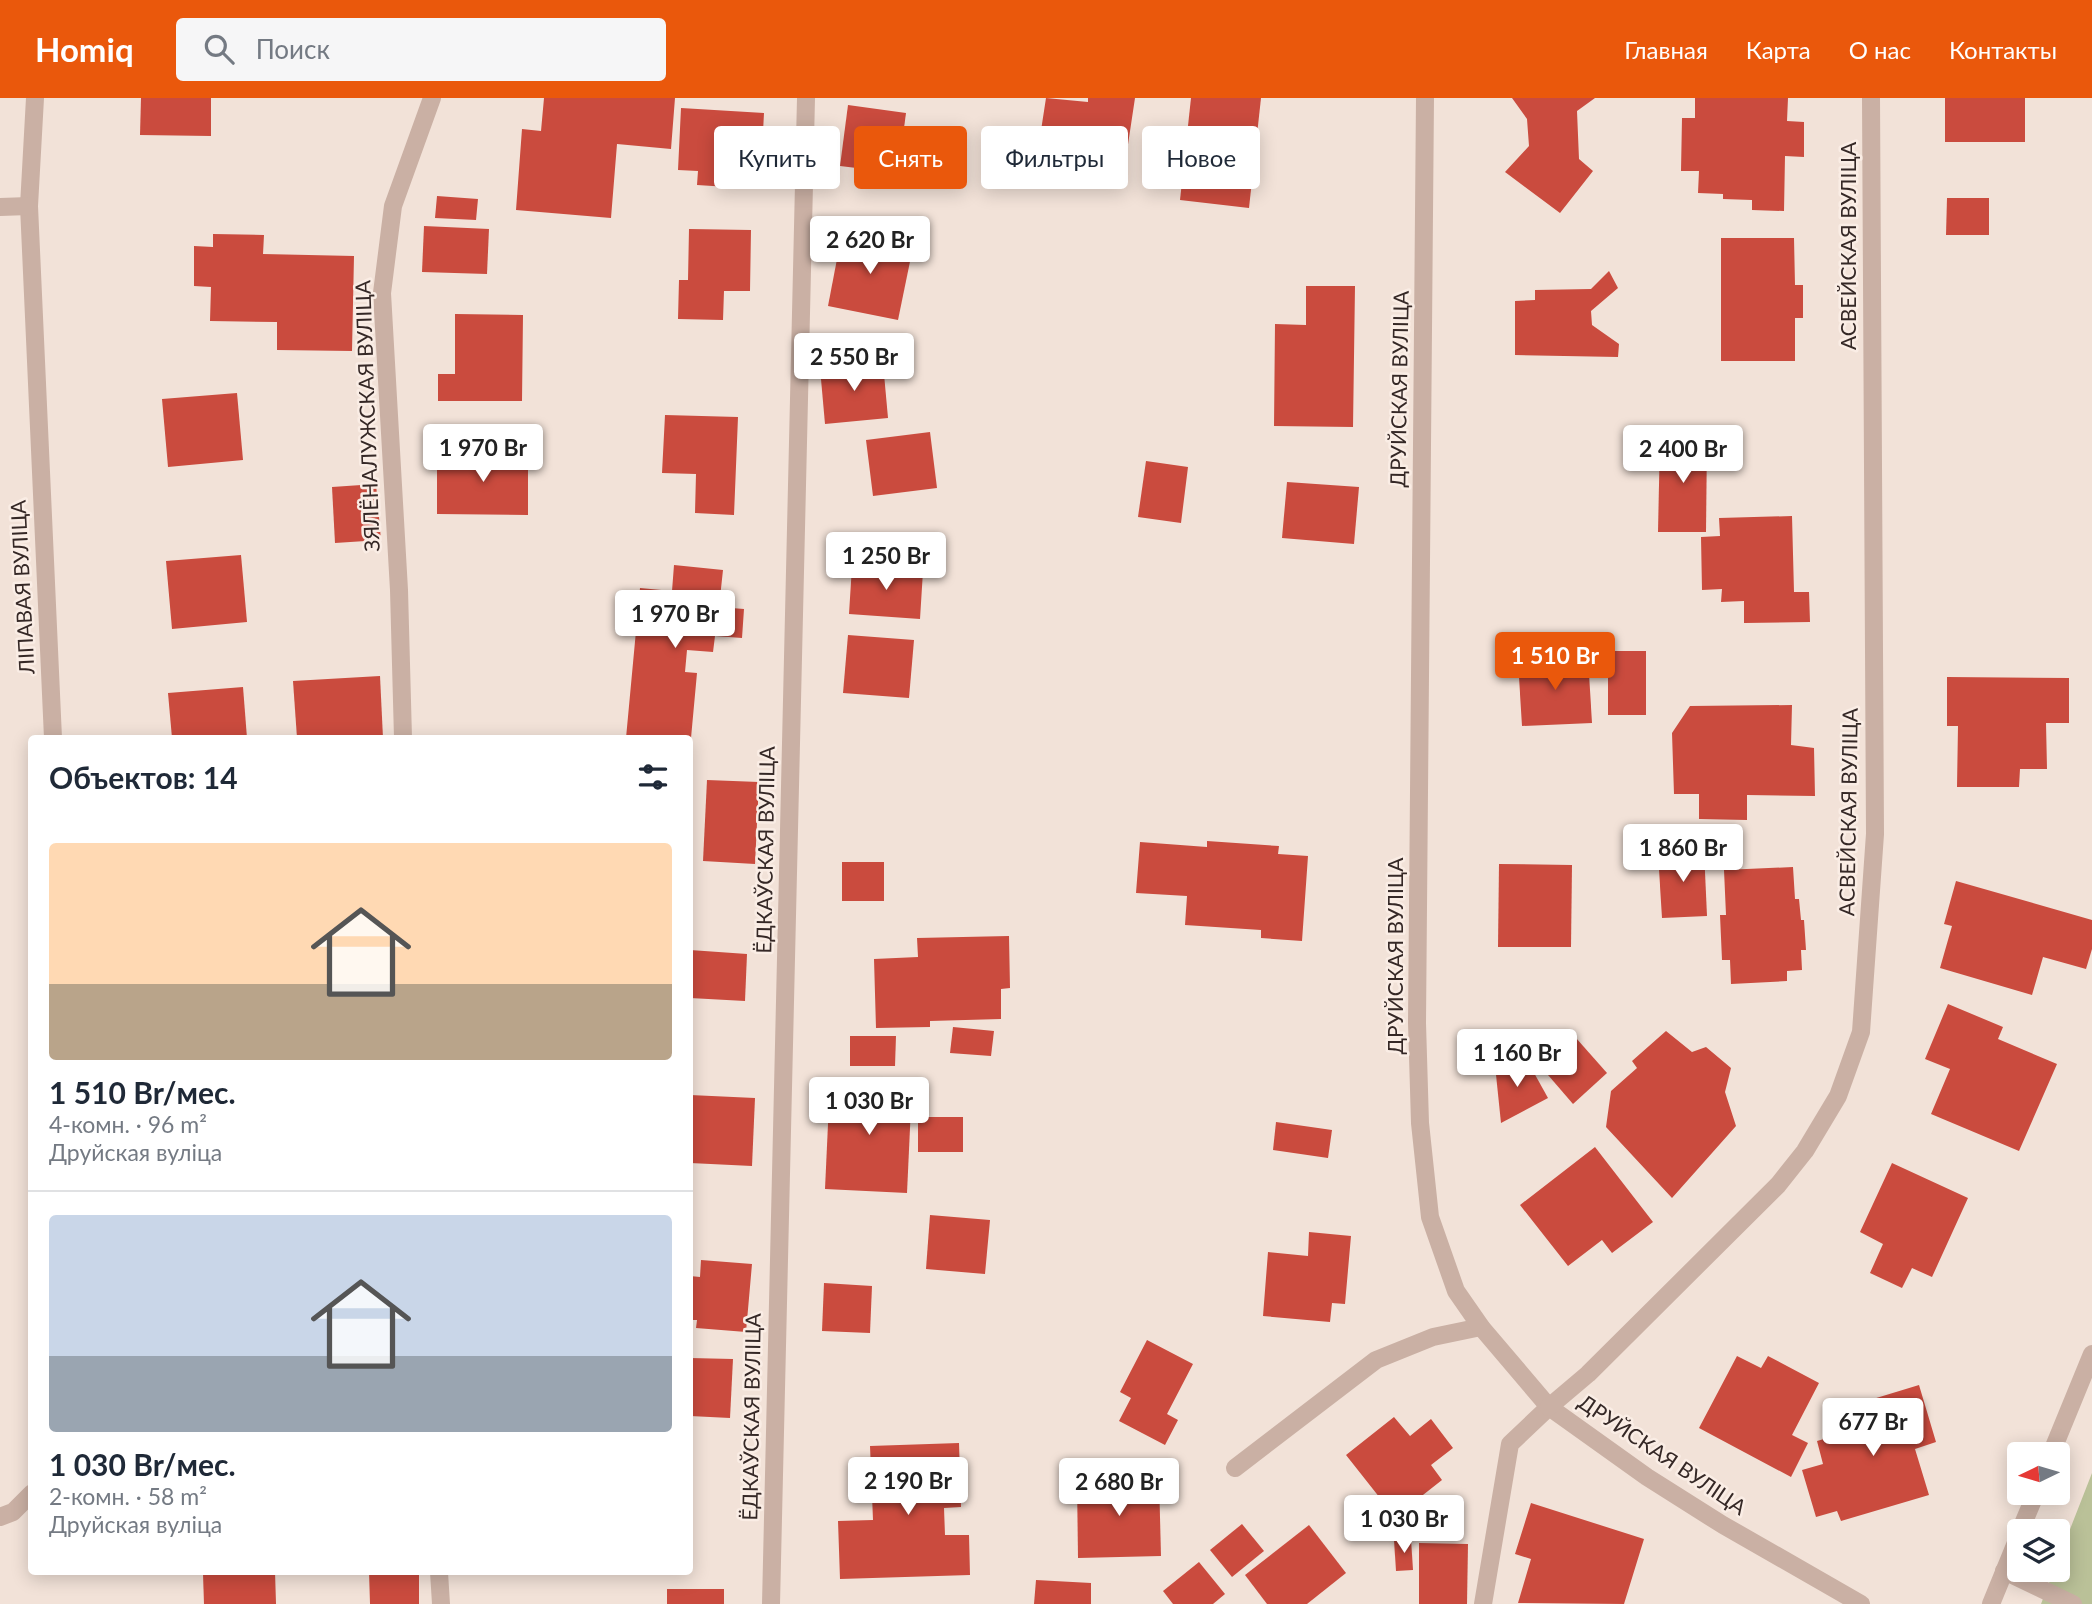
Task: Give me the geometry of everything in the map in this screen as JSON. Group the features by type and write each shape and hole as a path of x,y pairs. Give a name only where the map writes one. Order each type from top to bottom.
{"street":[{"name":"ЛІПАВАЯ ВУЛІЦА","path":"35,98 29,206 53,735"},
{"name":"ЗЯЛЁНАЛУЖСКАЯ ВУЛІЦА","path":"403,735 399,590 382,293 393,206 432,98"},
{"name":"ЁДКАЎСКАЯ ВУЛІЦА","path":"771,1604 806,98"},
{"name":"ДРУЙСКАЯ ВУЛІЦА","path":"1425,98 1418,1009 1420,1123 1430,1217 1456,1291 1481,1327 1549,1407 1647,1477 1723,1525 1861,1604"},
{"name":"АСВЕЙСКАЯ ВУЛІЦА","path":"1483,1604 1510,1444 1588,1374 1778,1185 1805,1151 1838,1096 1861,1032 1875,834 1871,98"},
{"path":"0,207 29,206"},
{"path":"1235,1468 1376,1360 1433,1337 1481,1327"},
{"path":"2057,1442 2092,1354"},
{"path":"0,1517 13,1512 28,1497"},
{"path":"1991,1604 2007,1564"},
{"path":"2004,1571 2073,1604"},
{"path":"439,1575 441,1604"}],"green space":[{"path":"2092,1473 2092,1604 2041,1604 2049,1582 2070,1582 2070,1529"}],"building":[{"path":"141,98 211,98 211,136 140,135"},
{"path":"544,98 675,98 671,149 617,144 611,218 516,210 522,129 541,131"},
{"path":"1046,98 1088,102 1088,98 1135,98 1128,144 1128,126 1042,126"},
{"path":"1191,98 1261,98 1258,126 1188,126"},
{"path":"1512,98 1595,98 1577,111 1579,159 1593,171 1560,213 1505,172 1529,146 1527,119"},
{"path":"1695,98 1788,98 1787,121 1804,122 1804,157 1785,156 1784,211 1752,210 1752,200 1723,199 1723,194 1698,193 1699,171 1681,171 1682,118 1695,118"},
{"path":"1945,98 2025,98 2025,142 1945,142"},
{"path":"848,105 906,113 904,126 854,126 854,168 840,166"},
{"path":"681,108 764,113 763,126 714,126 714,186 697,185 698,171 678,170"},
{"path":"1181,189 1251,189 1249,208 1180,200"},
{"path":"437,196 478,199 476,220 435,218"},
{"path":"1947,198 1989,198 1989,235 1946,235"},
{"path":"424,226 489,229 487,274 422,272"},
{"path":"689,229 751,230 750,291 724,291 723,320 678,319 679,280 688,280"},
{"path":"842,233 913,247 898,320 828,306"},
{"path":"213,234 264,235 263,254 354,256 352,351 277,350 277,322 210,321 211,287 194,286 194,246 213,247"},
{"path":"1721,238 1794,238 1795,285 1803,285 1803,318 1795,318 1795,361 1721,361"},
{"path":"1609,271 1618,288 1591,311 1592,325 1619,344 1618,357 1515,355 1515,301 1535,300 1535,290 1591,289"},
{"path":"1306,286 1355,286 1353,427 1274,426 1275,324 1306,325"},
{"path":"455,314 523,315 522,401 438,401 438,374 455,374"},
{"path":"883,363 888,418 825,424 820,368"},
{"path":"237,393 243,460 168,467 162,399"},
{"path":"665,415 738,417 734,515 695,513 696,474 662,473"},
{"path":"930,432 937,488 873,496 866,440"},
{"path":"1660,438 1707,439 1706,532 1658,532"},
{"path":"437,454 528,454 528,515 437,514"},
{"path":"1146,461 1188,467 1181,523 1138,517"},
{"path":"1287,482 1359,487 1354,544 1282,538"},
{"path":"376,484 381,540 335,543 332,487"},
{"path":"1792,516 1794,592 1809,592 1810,622 1744,623 1744,601 1721,602 1722,589 1702,590 1701,537 1720,536 1719,518"},
{"path":"241,555 247,622 172,629 166,561"},
{"path":"674,565 723,570 719,607 744,609 742,638 715,636 713,652 687,650 685,672 697,673 691,735 626,735 640,588 672,591"},
{"path":"852,566 923,571 920,619 849,614"},
{"path":"848,635 914,640 909,698 843,693"},
{"path":"1608,651 1646,651 1646,715 1608,715"},
{"path":"1588,657 1592,723 1522,726 1518,661"},
{"path":"380,676 383,735 297,735 293,681"},
{"path":"1947,677 2069,678 2069,723 2046,723 2047,769 2020,769 2019,787 1957,787 1958,726 1947,726"},
{"path":"243,687 247,735 172,735 168,693"},
{"path":"1792,705 1791,745 1814,748 1815,796 1747,795 1747,820 1699,819 1699,794 1674,794 1672,733 1690,706"},
{"path":"707,780 759,782 755,864 703,861"},
{"path":"1207,841 1279,846 1278,854 1308,856 1302,941 1261,938 1261,930 1185,925 1187,896 1136,893 1140,842 1207,847"},
{"path":"1704,850 1707,916 1662,918 1658,853"},
{"path":"842,862 884,862 884,901 842,901"},
{"path":"1499,864 1572,865 1571,947 1498,947"},
{"path":"1793,867 1795,899 1799,899 1801,920 1804,920 1806,950 1801,950 1802,970 1787,971 1787,981 1731,984 1730,960 1722,960 1720,915 1726,915 1724,870"},
{"path":"1956,881 2092,920 2092,949 2086,969 2043,957 2032,995 1940,968 1952,926 1944,924"},
{"path":"1009,936 1010,988 1001,989 1001,1019 930,1021 930,1027 876,1028 874,959 918,957 917,938"},
{"path":"693,950 747,954 745,1001 693,998"},
{"path":"1948,1004 2003,1027 1998,1039 2057,1064 2019,1151 1931,1114 1950,1069 1925,1059"},
{"path":"953,1027 994,1031 991,1056 950,1053"},
{"path":"1666,1031 1692,1052 1706,1047 1731,1068 1725,1092 1736,1126 1672,1198 1606,1127 1611,1091 1637,1068 1632,1061"},
{"path":"850,1036 896,1036 895,1066 850,1066"},
{"path":"1576,1038 1607,1073 1573,1104 1542,1068"},
{"path":"1511,1060 1533,1071 1548,1098 1501,1123 1495,1065"},
{"path":"830,1081 912,1085 907,1193 825,1189"},
{"path":"693,1095 755,1098 752,1166 693,1163"},
{"path":"918,1117 963,1117 963,1152 918,1152"},
{"path":"1276,1122 1332,1130 1328,1158 1273,1150"},
{"path":"1595,1147 1653,1222 1612,1253 1602,1240 1568,1266 1520,1205"},
{"path":"1892,1163 1968,1198 1932,1277 1912,1268 1902,1288 1870,1273 1883,1244 1860,1232"},
{"path":"930,1215 990,1220 985,1274 926,1269"},
{"path":"1309,1232 1351,1236 1345,1304 1332,1303 1330,1322 1263,1316 1268,1252 1308,1256"},
{"path":"701,1260 752,1264 746,1332 696,1328 697,1320 693,1320 693,1276 700,1277"},
{"path":"824,1283 872,1286 870,1333 822,1331"},
{"path":"1147,1340 1193,1364 1167,1414 1178,1420 1165,1445 1119,1421 1131,1398 1120,1392"},
{"path":"1737,1356 1761,1368 1768,1356 1819,1383 1792,1435 1808,1443 1791,1477 1699,1428"},
{"path":"693,1358 733,1359 730,1418 693,1416"},
{"path":"1919,1385 1936,1442 1915,1449 1929,1495 1841,1521 1837,1511 1816,1517 1802,1470 1823,1464 1817,1441 1858,1429 1850,1406"},
{"path":"1394,1417 1410,1436 1431,1419 1453,1448 1431,1465 1442,1480 1395,1517 1346,1455"},
{"path":"959,1443 961,1507 944,1508 945,1535 969,1535 970,1575 840,1579 838,1521 873,1520 870,1446"},
{"path":"1159,1478 1161,1556 1078,1558 1077,1480"},
{"path":"1531,1503 1644,1539 1624,1604 1518,1603 1531,1559 1515,1554"},
{"path":"1242,1524 1264,1551 1232,1577 1210,1550"},
{"path":"1309,1525 1346,1573 1307,1604 1267,1604 1245,1575"},
{"path":"1411,1539 1413,1570 1396,1571 1394,1540"},
{"path":"1419,1543 1468,1544 1467,1604 1419,1604"},
{"path":"1199,1562 1225,1594 1213,1604 1173,1604 1163,1591"},
{"path":"203,1575 275,1575 276,1604 204,1604"},
{"path":"369,1575 419,1575 419,1604 370,1604"},
{"path":"1036,1580 1091,1583 1091,1604 1034,1604"},
{"path":"667,1589 724,1589 724,1604 667,1604"}]}
